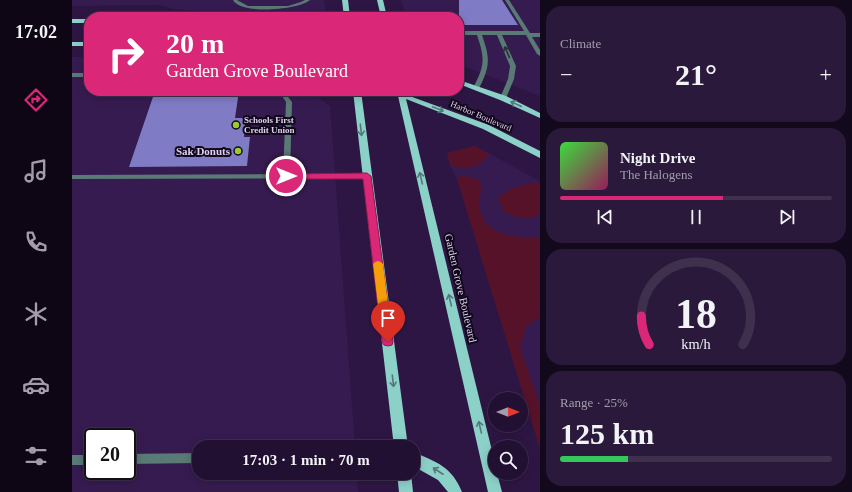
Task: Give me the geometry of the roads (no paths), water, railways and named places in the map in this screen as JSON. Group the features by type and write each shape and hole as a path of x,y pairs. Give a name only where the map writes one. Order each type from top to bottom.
{"main road":[{"path":"345,0 346,12"},
{"path":"380,0 383,12"},
{"path":"72,22 84,21"},
{"path":"72,44 84,44"},
{"path":"464,84 503,98 540,116"},
{"path":"358,96 400,440"},
{"name":"Garden Grove Boulevard","path":"402,96 495,492"},
{"name":"Harbor Boulevard","path":"408,96 527,147 540,155"},
{"path":"420,463 437,469 446,477 455,492"},
{"path":"405,480 406,492"}],"lane":[{"path":"235,0 241,5 247,6 283,7 300,5 308,0"},
{"path":"506,0 540,54"},
{"path":"464,33 540,35"},
{"path":"476,88 485,71 487,58 479,33"},
{"path":"498,33 513,66 511,79 503,98"},
{"path":"72,75 84,75"},
{"path":"285,96 289,102 286,176"},
{"path":"72,178 367,176"},
{"path":"136,459 192,458"},
{"path":"72,460 84,460"}],"place":[{"name":"Schools First Credit Union","path":"236,125"},
{"name":"Sak Donuts","path":"238,151"}]}
